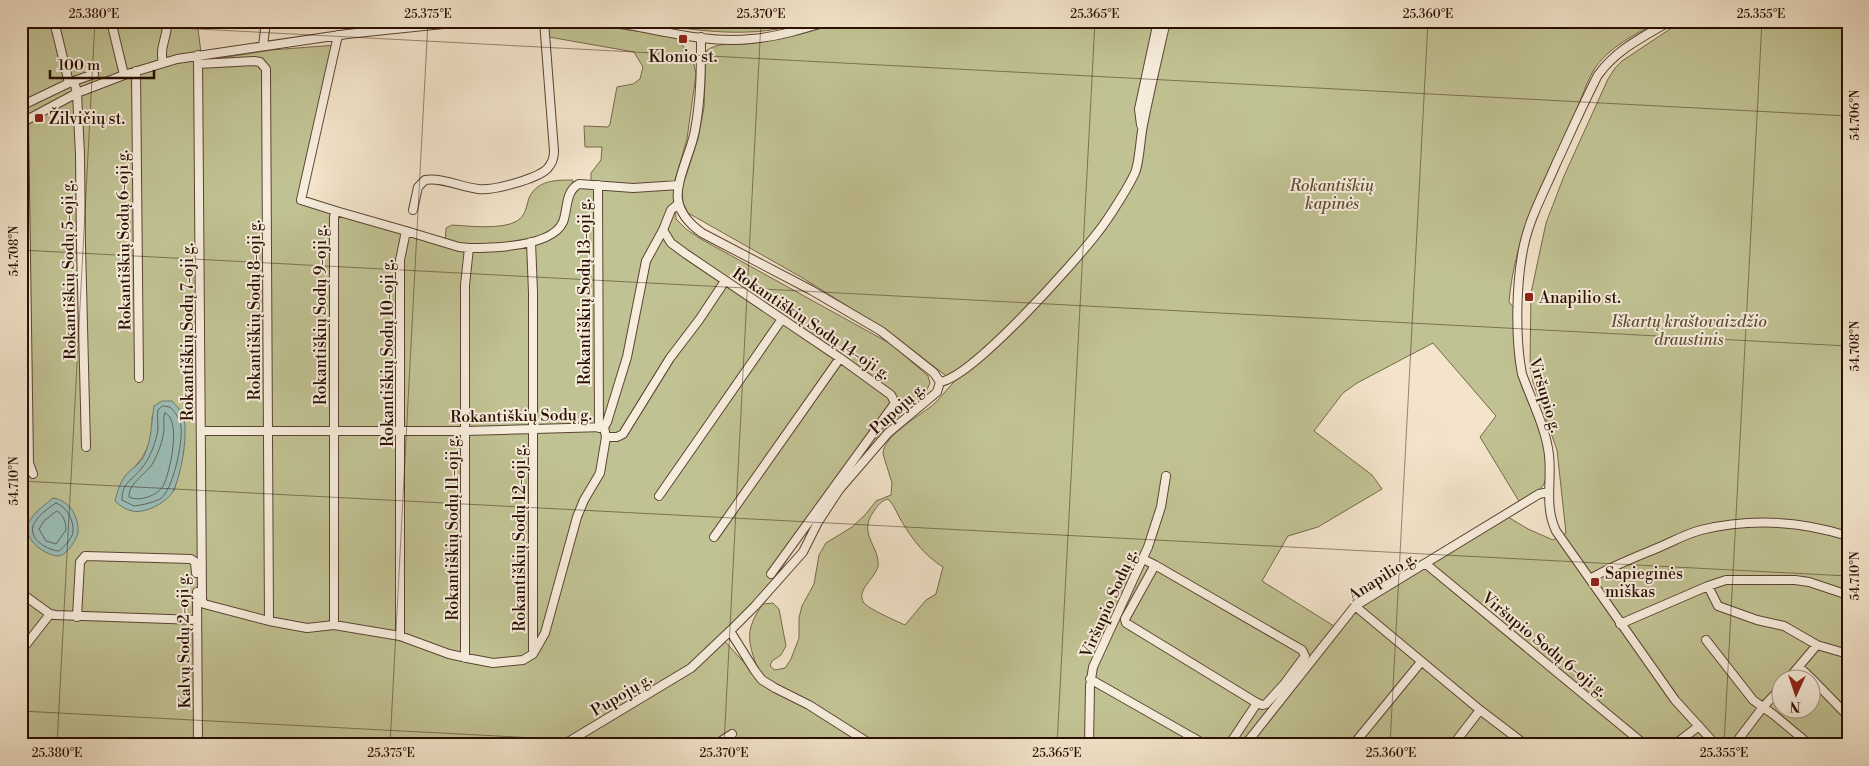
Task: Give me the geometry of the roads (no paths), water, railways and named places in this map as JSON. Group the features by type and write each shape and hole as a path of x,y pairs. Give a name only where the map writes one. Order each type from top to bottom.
{"street":[{"name":"Rokantiškių Sodų 5-oji g.","path":"54,21 71,82 77,93 86,446"},
{"path":"111,21 124,75"},
{"path":"163,63 161,48 167,31 167,21"},
{"path":"263,46 266,21"},
{"path":"33,474 29,462 22,120 77,93 124,75 163,63 198,59 263,46 391,25 472,21"},
{"path":"413,210 418,187 425,180 476,189 488,189 508,185 539,174 550,166 554,151 544,21"},
{"path":"606,21 701,37 750,40 829,21"},
{"path":"1141,134 1139,109 1158,21"},
{"path":"940,382 952,379 964,370 1013,327 1098,231 1135,172 1141,134 1166,21"},
{"name":"Viršupio g.","path":"1670,21 1627,46 1608,62 1598,75 1536,209 1524,244 1521,266 1519,306 1520,364 1548,448 1550,465 1549,510 1552,523 1620,624 1675,700 1716,745"},
{"name":"Rokantiškių Sodų 9-oji g.","path":"334,625 334,216 336,211 301,200 338,35"},
{"path":"678,204 679,185 695,131 700,93 701,37"},
{"name":"Rokantiškių Sodų 7-oji g.","path":"198,59 202,600 207,606 270,621"},
{"name":"Rokantiškių Sodų 8-oji g.","path":"198,59 254,61 260,62 266,69 270,621"},
{"name":"Rokantiškių Sodų 6-oji g.","path":"136,71 139,378"},
{"path":"21,106 71,82 94,74"},
{"path":"336,211 459,247 469,248 531,242 551,235 558,230 562,223 570,194 575,186 583,184 661,188 679,185"},
{"name":"Rokantiškių Sodų 13-oji g.","path":"598,185 601,428 606,437"},
{"name":"Rokantiškių Sodų g.","path":"201,431 466,431 601,428 610,414 627,357 643,272 650,252 663,230 671,210 678,204"},
{"name":"Pupojų g.","path":"563,745 691,668 730,631 774,586 802,552 818,522 839,490 888,433 936,392 940,382 934,373 881,332 811,290 702,233 691,225 678,204"},
{"name":"Rokantiškių Sodų 14-oji g.","path":"663,230 671,243 840,358 891,395 895,403 771,574"},
{"name":"Rokantiškių Sodų 10-oji g.","path":"400,636 400,260 406,231"},
{"name":"Rokantiškių Sodų 12-oji g.","path":"531,242 532,654"},
{"name":"Rokantiškių Sodų 11-oji g.","path":"465,658 465,285 469,248"},
{"path":"270,621 313,629 334,625 400,636 449,654 493,663 523,660 532,654 545,633 577,517 584,500 600,473 606,437 617,437 622,434 670,358 699,320 725,281"},
{"path":"659,496 782,319"},
{"path":"714,536 840,358"},
{"name":"Viršupio Sodų g.","path":"1089,745 1090,679 1098,655 1143,559 1161,507 1166,476"},
{"name":"Anapilio g.","path":"1244,745 1311,664 1355,606 1539,494 1549,492"},
{"path":"1590,579 1635,557 1700,530 1755,523 1780,523 1812,526 1848,536"},
{"name":"Kalvų Sodų 2-oji g.","path":"77,617 80,562 85,556 193,560 196,564 198,745"},
{"path":"1143,559 1155,565 1302,650 1305,656 1285,683 1266,704 1257,703 1126,623 1125,619 1155,565"},
{"name":"Viršupio Sodų 6-oji g.","path":"1426,564 1645,745"},
{"path":"1620,624 1708,586 1733,580 1795,580 1808,582 1848,595"},
{"path":"1708,586 1718,606 1757,620 1784,626 1817,645 1848,654"},
{"path":"21,592 50,614 77,617 197,620"},
{"path":"1355,606 1480,710 1526,745"},
{"path":"21,651 50,614"},
{"path":"730,631 762,680 809,705 872,745"},
{"path":"1706,640 1753,700 1810,745"},
{"path":"1799,667 1817,645"},
{"path":"1353,745 1421,662"},
{"path":"1090,679 1206,745"},
{"path":"1822,690 1848,716"},
{"path":"1734,745 1772,698"},
{"path":"1229,745 1257,703"},
{"path":"1453,745 1480,710"},
{"path":"1248,714 1260,724"},
{"path":"1674,745 1699,726"},
{"path":"715,745 732,734"},
{"path":"961,745 977,745"}],"water":[{"path":"162,401 172,401 181,412 184,420 185,441 178,477 172,493 165,500 143,511 132,511 115,501 125,476 140,462 147,450 154,406"},
{"path":"53,498 59,499 68,505 75,515 78,526 78,532 73,543 60,556 51,555 40,549 28,534 29,522"}],"place":[{"name":"Klonio st.","path":"683,39"},
{"name":"Žilvičių st.","path":"39,118"},
{"name":"Anapilio st.","path":"1529,297"},
{"name":"Sapieginės miškas","path":"1595,582"}],"park label":[{"name":"Rokantiškių kapinės","path":"1332,194"},
{"name":"Iškartų kraštovaizdžio draustinis","path":"1689,330"}]}
